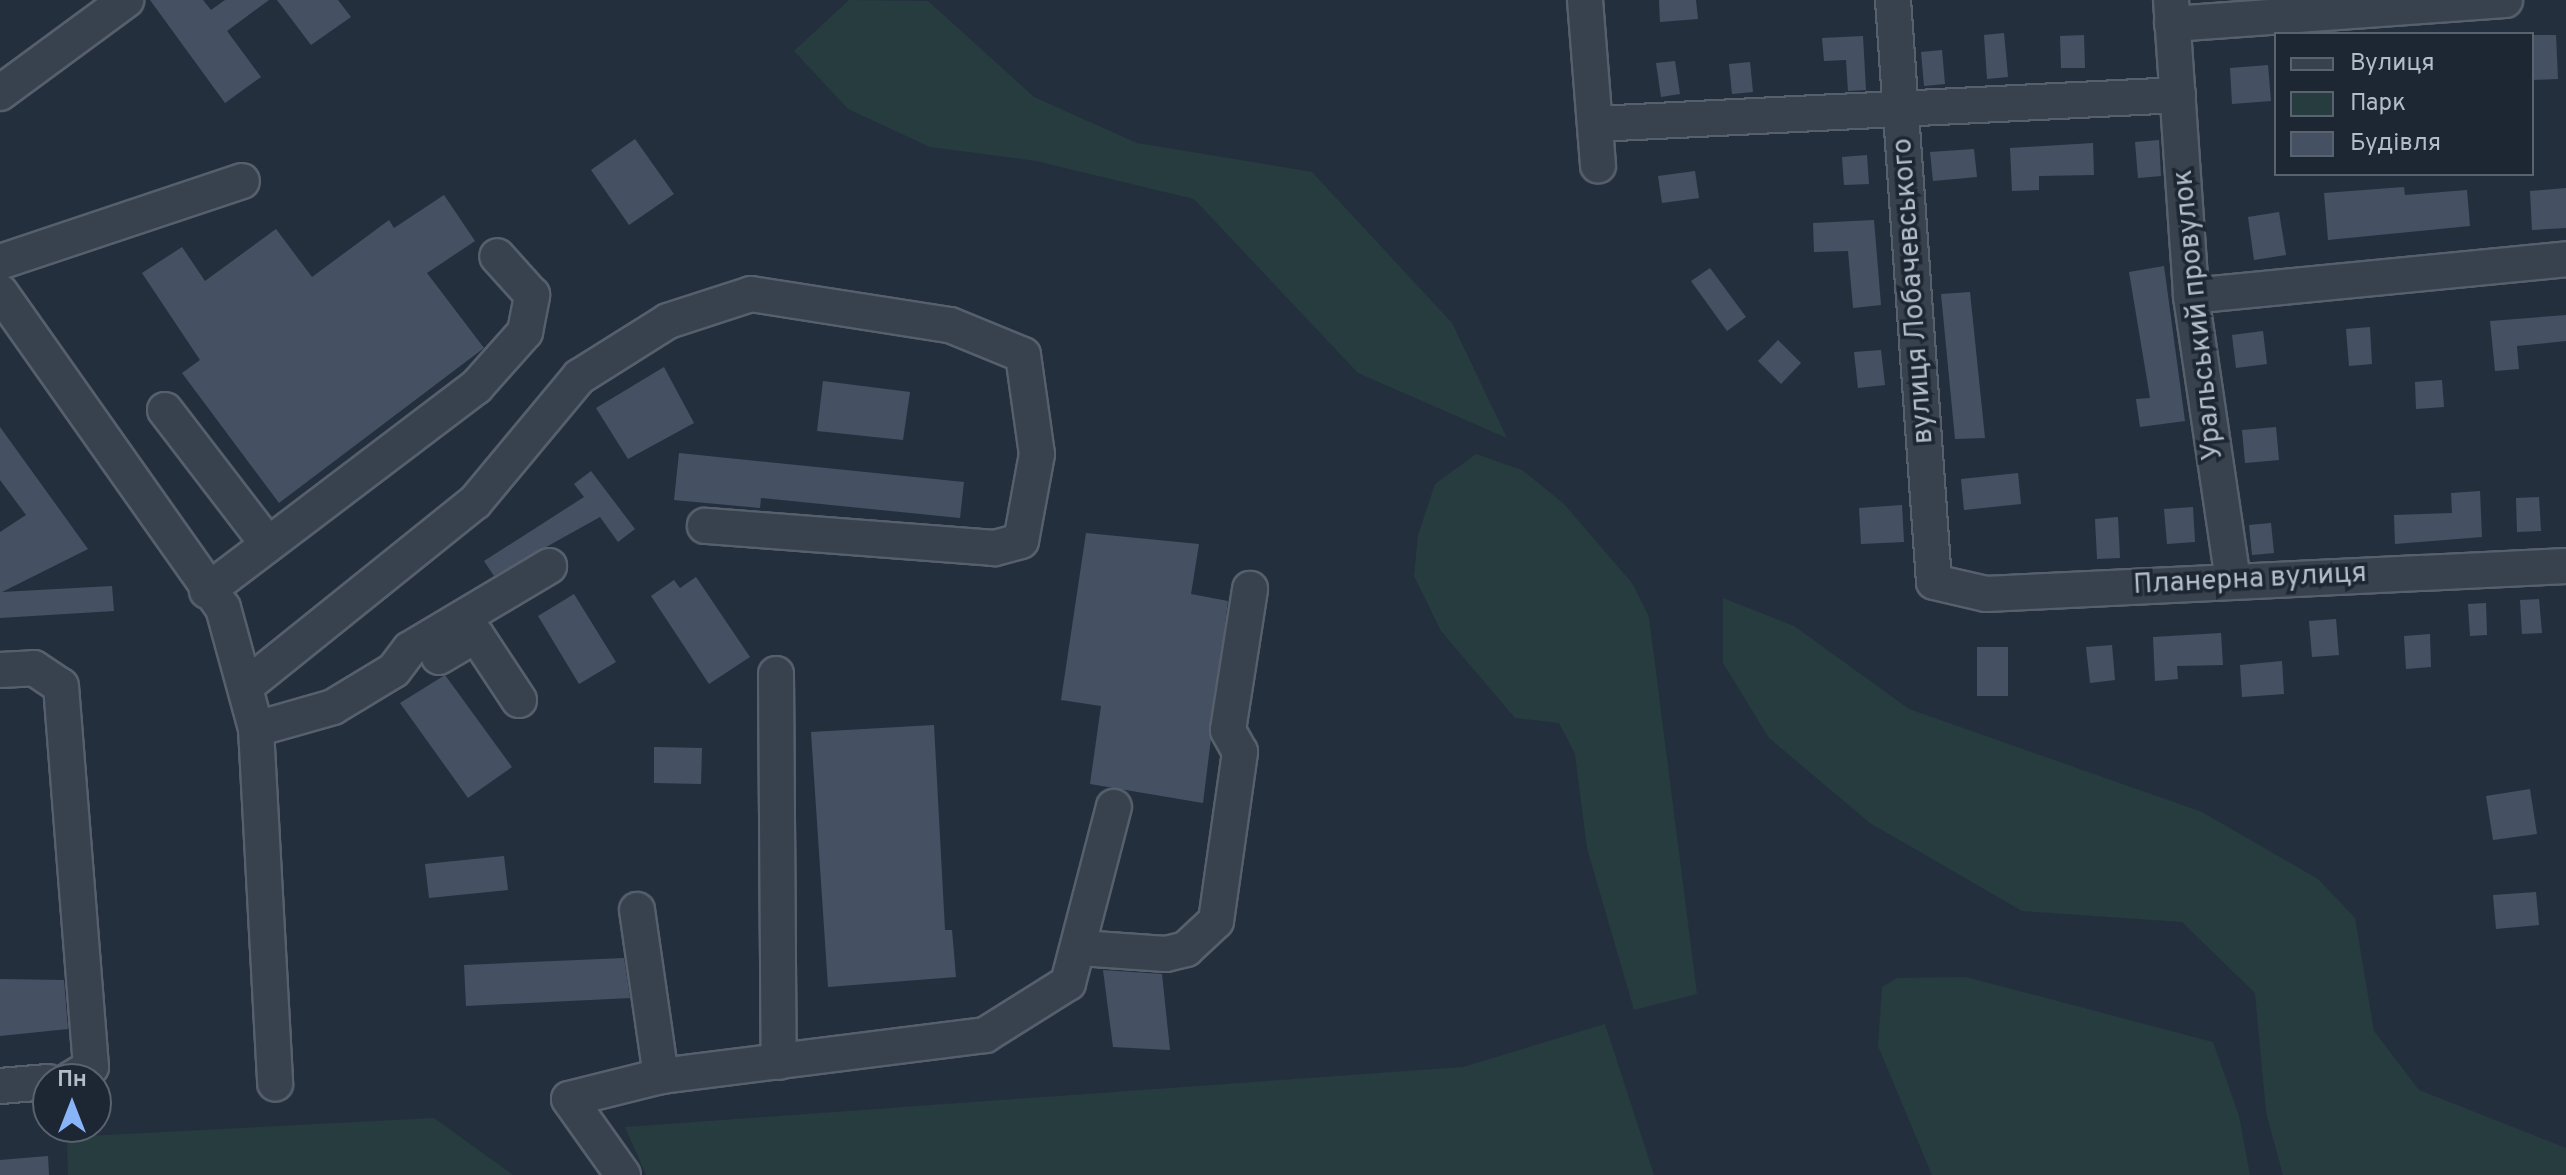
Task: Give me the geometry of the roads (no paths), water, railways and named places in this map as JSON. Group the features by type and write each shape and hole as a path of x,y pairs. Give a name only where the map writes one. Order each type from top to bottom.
{"street":[{"path":"0,93 126,0"},
{"path":"1585,0 1598,165"},
{"name":"вулиця Лобачевського","path":"1893,0 1934,582"},
{"path":"2171,12 2505,0"},
{"name":"Уральський провулок","path":"2171,12 2191,296 2233,581"},
{"path":"1596,124 2178,95"},
{"path":"0,262 242,181"},
{"path":"208,590 476,387 525,332 532,295 497,256"},
{"path":"2191,296 2566,259"},
{"path":"0,292 223,608 256,729 275,1083"},
{"path":"246,686 475,502 579,377 668,321 751,294 950,325 1023,355 1037,454 1021,541 994,548 705,526"},
{"path":"165,410 268,544"},
{"path":"256,729 333,707 394,670 410,649 549,566"},
{"name":"Планерна вулиця","path":"1934,582 1986,594 2566,566"},
{"path":"1080,948 1166,954 1186,949 1216,921 1240,752 1228,730 1250,589"},
{"path":"394,670 416,670 476,635 519,700"},
{"path":"0,670 34,668 61,686 91,1063"},
{"path":"776,674 779,1062"},
{"path":"623,1175 569,1099 661,1076 985,1035 1068,983 1080,948 1114,807"},
{"path":"637,910 661,1076"},
{"path":"0,1086 32,1083"}]}
